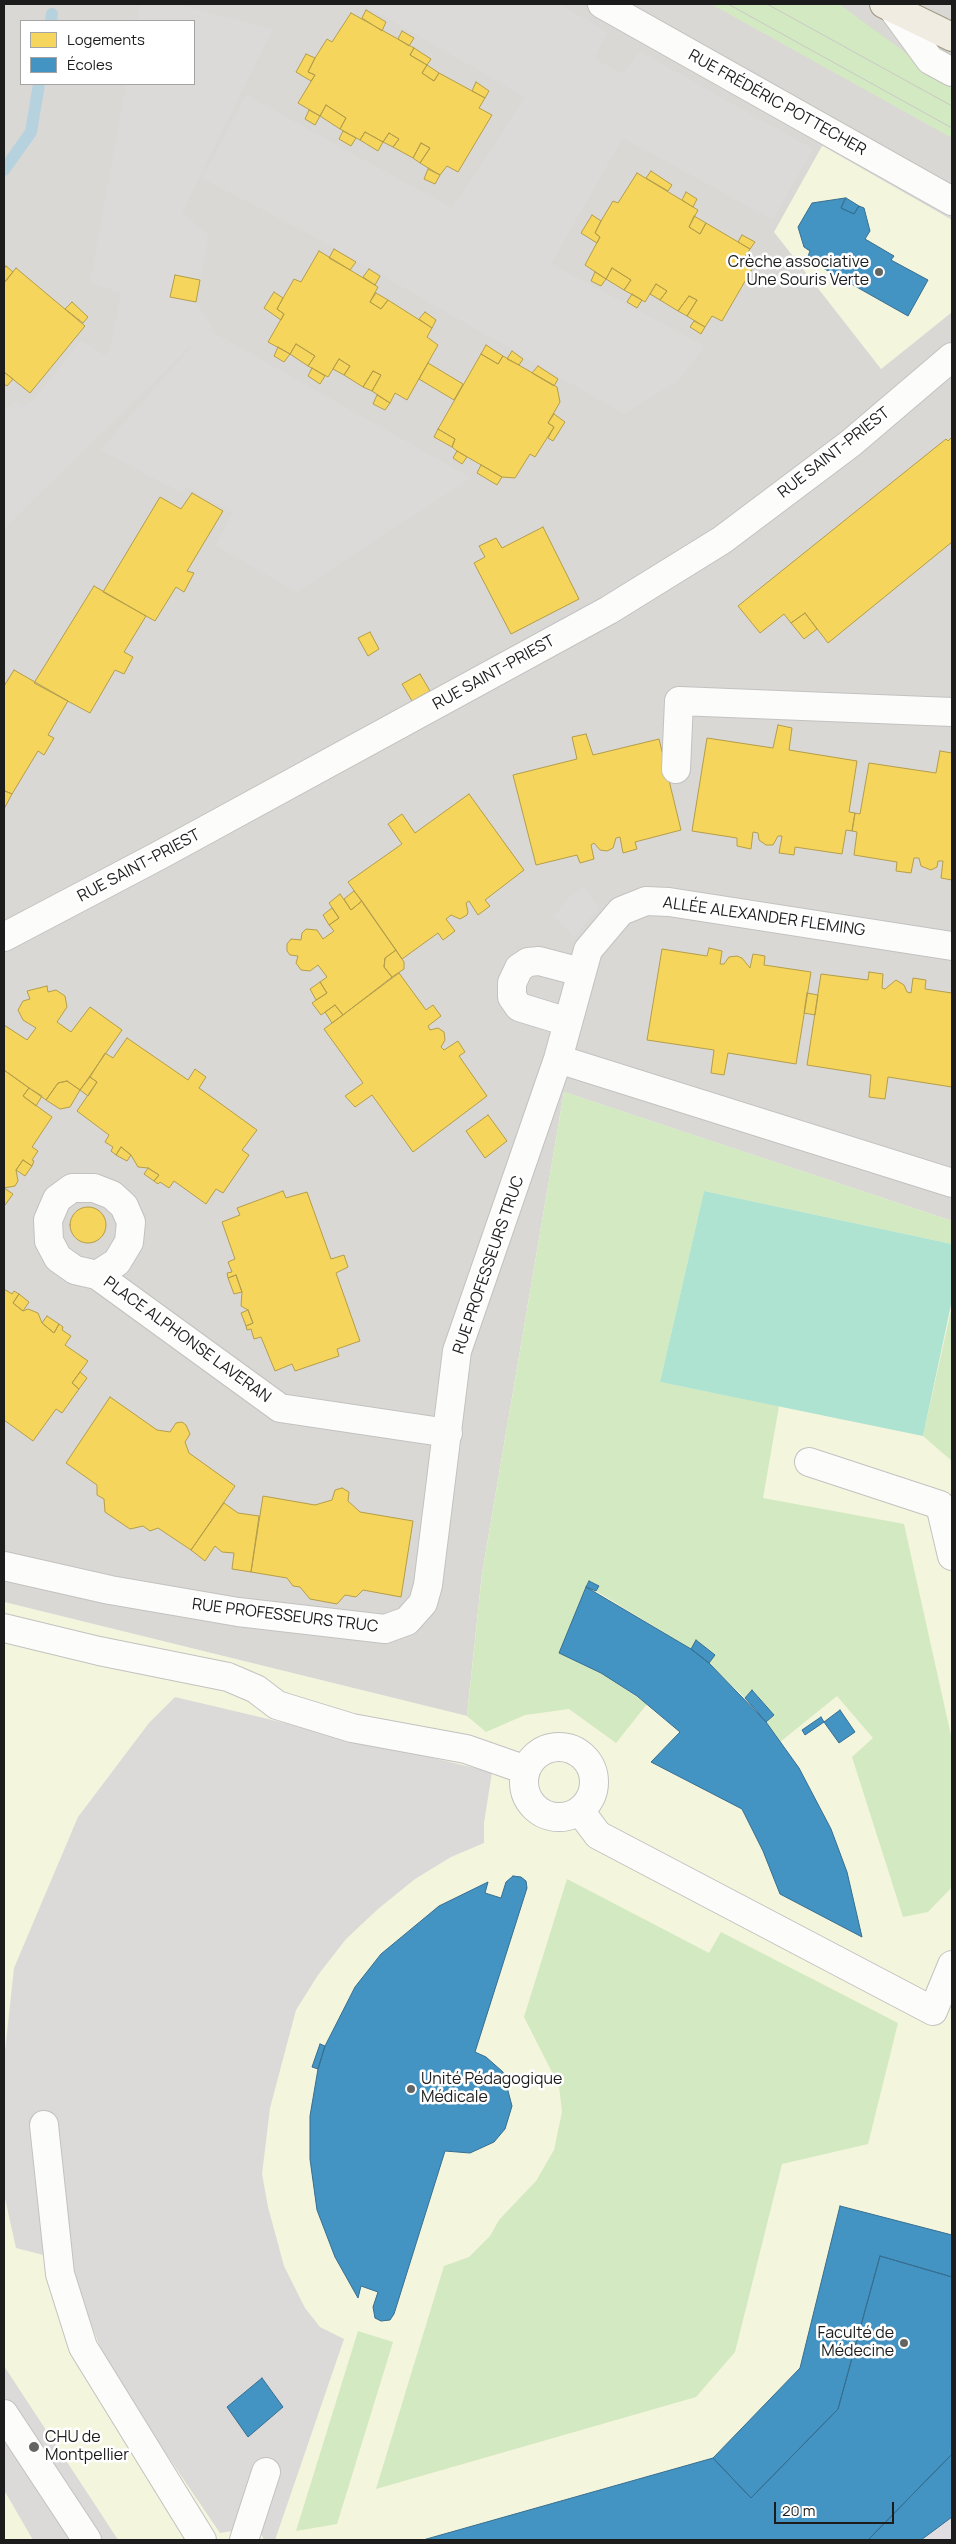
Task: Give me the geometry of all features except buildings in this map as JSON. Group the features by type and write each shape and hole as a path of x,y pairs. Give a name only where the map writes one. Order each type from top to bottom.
{"main road":[{"path":"888,6 952,37"}],"street":[{"name":"RUE FRÉDÉRIC POTTECHER","path":"602,4 952,201"},
{"path":"888,6 930,60 952,72"},
{"name":"RUE SAINT-PRIEST","path":"4,937 158,856 609,610 722,540 850,443 952,358"},
{"path":"676,769 679,701 952,712"},
{"name":"ALLÉE ALEXANDER FLEMING","path":"558,1059 588,950 600,933 621,910 646,901 952,946"},
{"path":"568,1022 519,1007 512,997 512,983 519,968 528,962 539,961 582,972"},
{"path":"558,1059 952,1183"},
{"name":"RUE PROFESSEURS TRUC","path":"4,1566 110,1590 229,1610 386,1629 407,1621 423,1603 428,1585 458,1352 558,1059"},
{"name":"PLACE ALPHONSE LAVERAN","path":"97,1275 117,1262 128,1242 131,1222 124,1206 112,1195 94,1188 72,1188 57,1199 48,1220 49,1241 58,1258 75,1270 97,1275 280,1408 448,1433"},
{"path":"809,1462 940,1505 952,1556"},
{"path":"4,1628 100,1651 228,1677 256,1689 277,1705 352,1728 466,1749 526,1770"},
{"path":"565,1746 576,1750 586,1758 595,1780 593,1793 580,1811 558,1818 547,1815 529,1801 524,1789 526,1770 532,1759 541,1751 565,1746"},
{"path":"580,1811 598,1835 933,2011 952,1965"},
{"path":"44,2125 60,2274 83,2347 202,2540"},
{"path":"4,2414 87,2540"},
{"path":"244,2540 266,2472"}],"shaded area":[{"path":"4,4 952,4 952,220 823,146 881,369 952,312 952,1221 564,1093 482,1574 467,1716 4,1602"},
{"path":"141,4 176,4 273,29 182,213 209,235 200,280 175,275 170,297 196,302 212,326 209,330 471,478 297,592 216,546 233,512 186,487 182,493 100,450 198,339 4,529 4,412 15,401 22,407 35,398 81,340 104,355 110,350 121,293 90,283 126,85 195,85 195,20 137,20"},
{"path":"362,4 560,4 607,32 595,59 623,74 639,51 813,149 773,220 623,138 551,264 705,346 679,380 624,414 322,241 202,178 246,95 452,208 525,97"},
{"name":"Crèche associative Une Souris Verte","path":"822,146 952,220 952,312 881,369 774,232"},
{"path":"583,886 599,908 574,937 553,917 567,899"},
{"path":"564,1092 952,1221 952,2517 921,2540 4,2540 4,1602 467,1716 482,1574"},
{"path":"175,1697 492,1772 484,1823 484,1843 451,1857 415,1879 378,1909 346,1939 318,1975 296,2010 270,2108 262,2174 268,2207 284,2266 305,2308 320,2327 344,2339 275,2540 264,2540 258,2527 220,2533 108,2368 67,2261 16,2248 4,2194 4,2060 14,1968 78,1817 149,1723"},
{"name":"CHU de Montpellier","path":"4,2366 118,2540 33,2540 4,2490"},
{"path":"952,2517 952,2540 921,2540 933,2530"}],"green space":[{"path":"711,4 839,4 921,64 952,80 952,138"},
{"path":"564,1092 952,1221 952,1244 704,1191 660,1382 779,1406 763,1498 904,1524 952,1740 952,1887 928,1912 903,1917 852,1757 873,1738 837,1696 780,1742 766,1722 774,1715 753,1690 745,1698 709,1663 697,1640 691,1649 596,1591 599,1586 589,1581 559,1653 601,1673 647,1704 616,1743 569,1709 525,1715 486,1732 467,1716 482,1574"},
{"path":"704,1191 952,1244 952,1300 923,1436 660,1382"},
{"path":"952,1306 952,1461 923,1436"},
{"path":"567,1879 709,1953 721,1932 898,2023 868,2144 782,2164 735,2352 696,2397 376,2489 444,2266 469,2257 490,2236 499,2220 536,2181 554,2150 562,2112 559,2086 524,2017"},
{"path":"358,2331 393,2342 337,2524 296,2531"}],"waterway":[{"path":"51,20 52,14"},
{"path":"4,170 31,132 39,85"}],"tram line":[{"path":"728,4 952,128"},
{"path":"767,4 952,106"}],"place":[{"name":"Crèche associative Une Souris Verte","path":"879,272"},
{"name":"Unité Pédagogique Médicale","path":"411,2089"},
{"name":"Faculté de Médecine","path":"904,2343"},
{"name":"CHU de Montpellier","path":"34,2447"}]}
